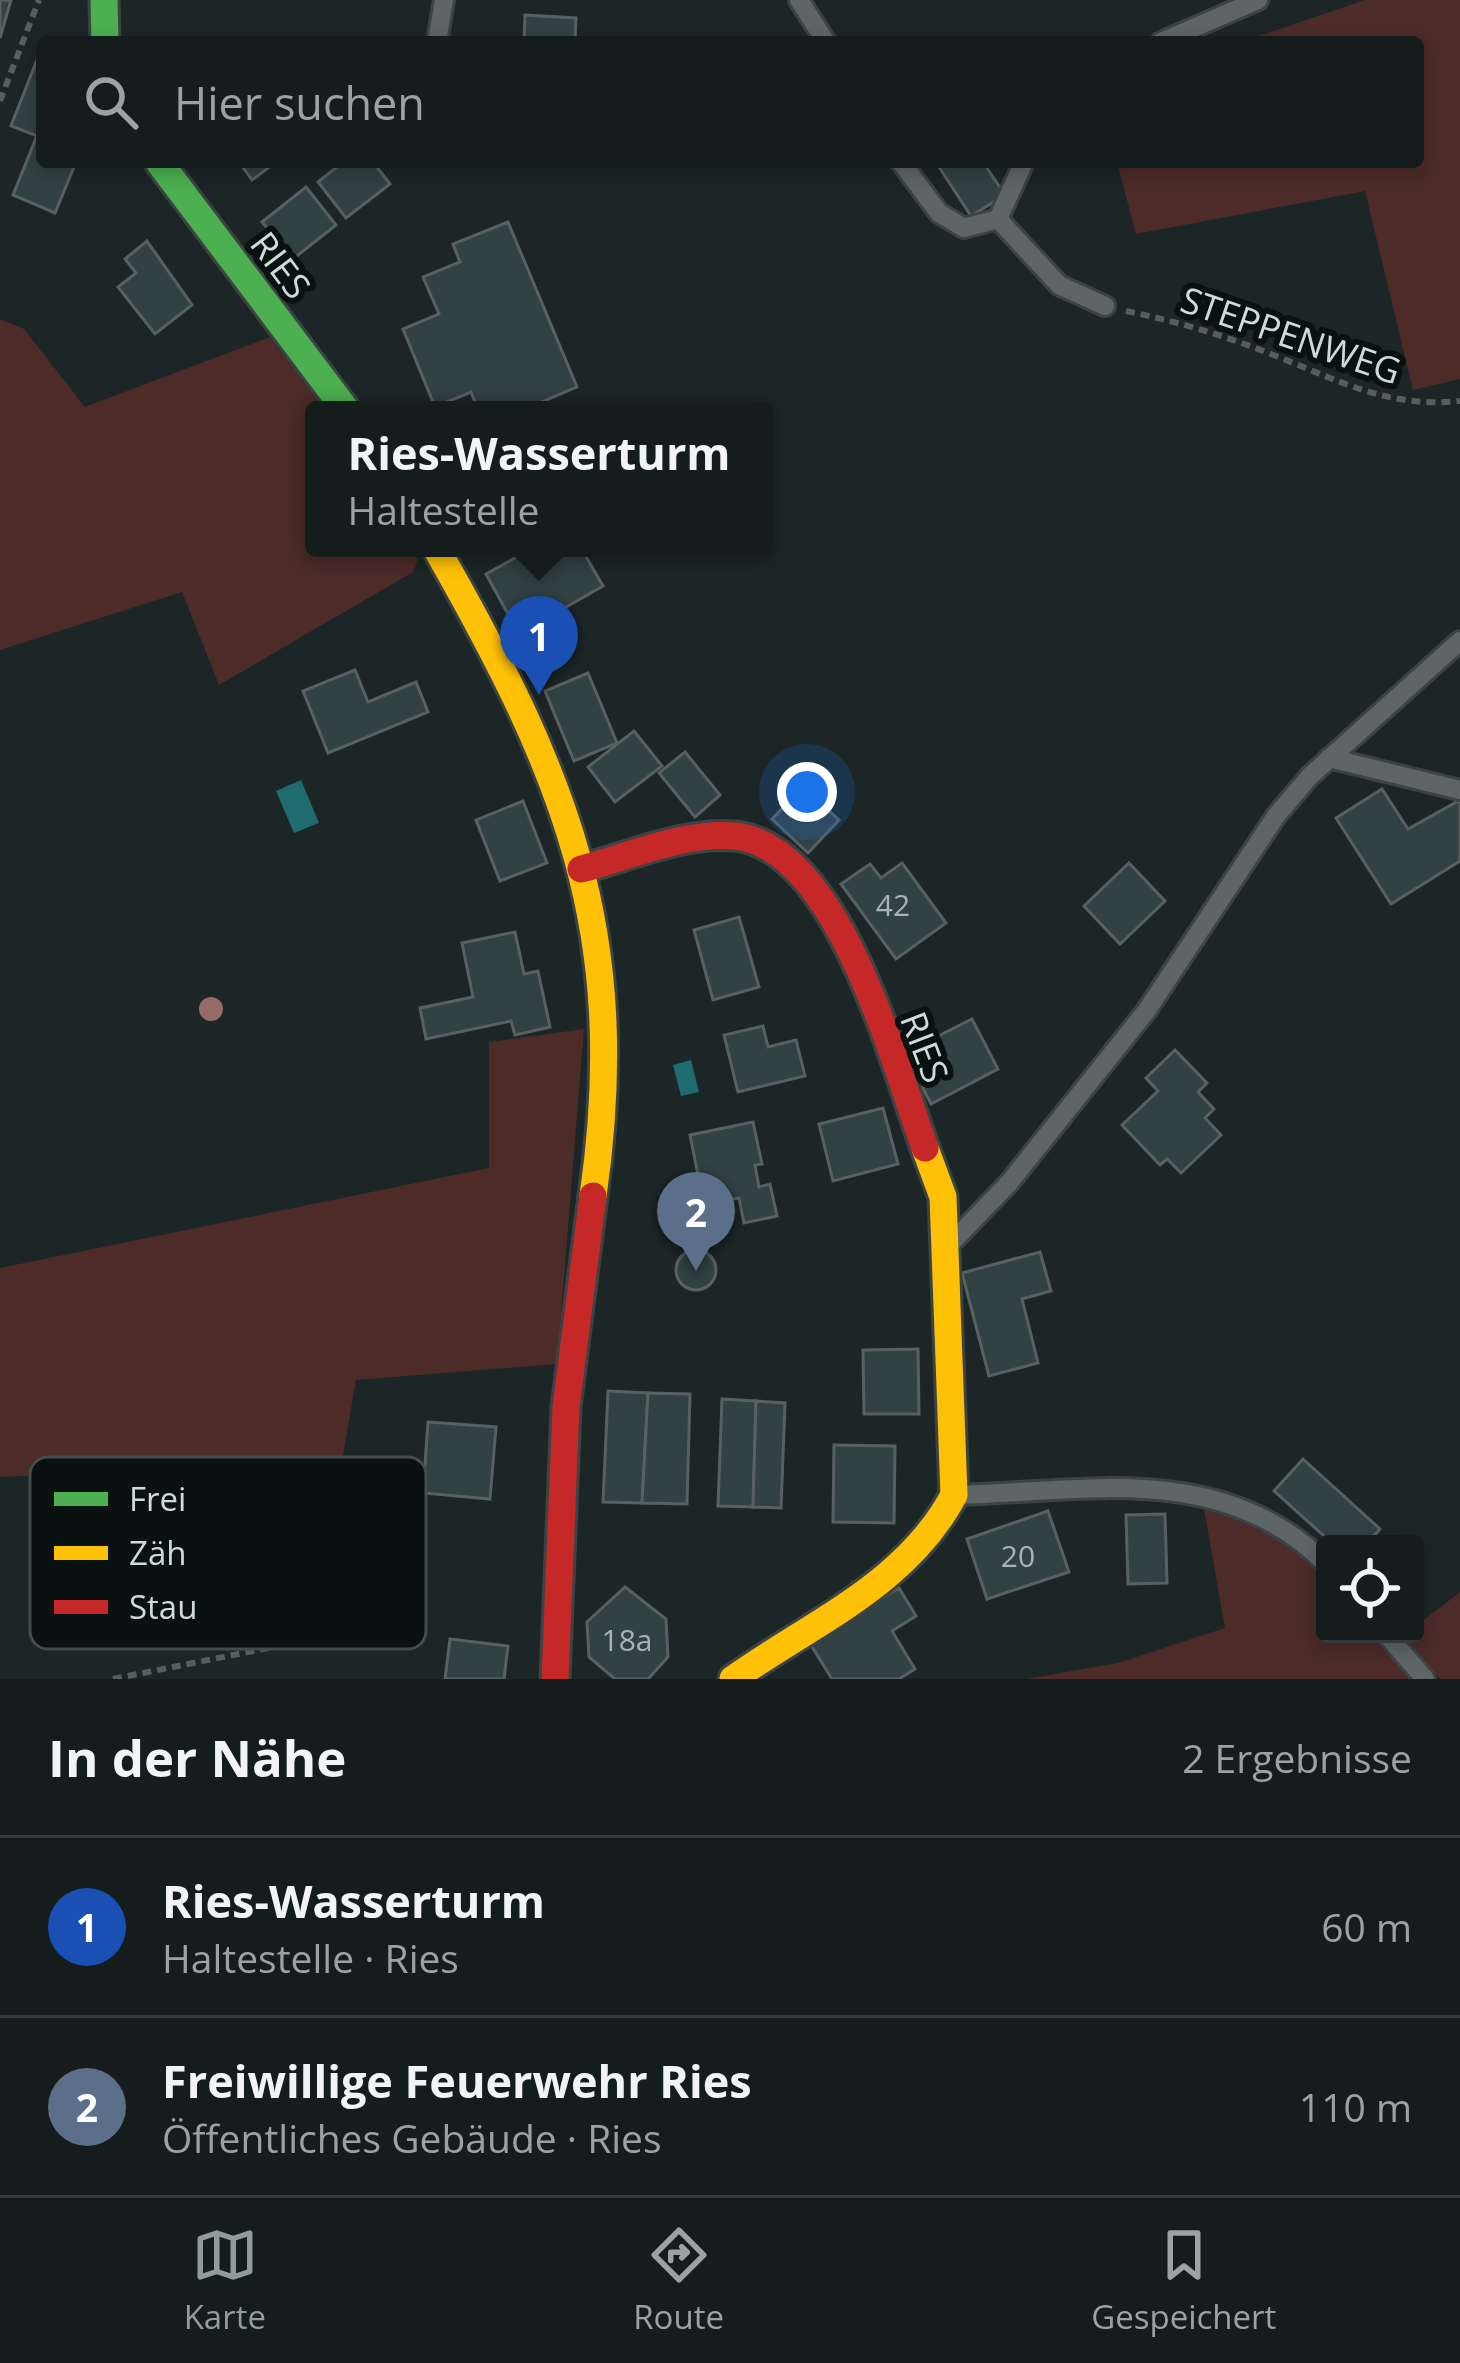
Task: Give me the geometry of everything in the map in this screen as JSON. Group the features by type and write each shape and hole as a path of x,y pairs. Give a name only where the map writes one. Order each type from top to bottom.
{"street":[{"path":"104,0 105,36"},
{"name":"RIES","path":"164,168 339,401"},
{"path":"441,557 510,682 581,869 604,995 607,1069 596,1194 569,1368 555,1679"},
{"name":"RIES","path":"581,869 711,835 741,836 791,864 824,897 854,958 943,1197 949,1244 954,1495"},
{"path":"734,1679 929,1544 954,1495"}],"lane":[{"path":"438,36 444,0"},
{"path":"799,0 822,36"},
{"path":"1175,36 1258,0"},
{"path":"906,168 921,193 964,228 998,219"},
{"path":"998,219 1021,168"},
{"path":"998,219 1059,285 1105,307"},
{"path":"949,1244 1010,1183 1148,1010 1276,816 1329,758 1460,641"},
{"path":"1329,758 1460,790"},
{"path":"954,1495 1121,1487 1203,1492 1266,1517 1316,1556"},
{"path":"1394,1643 1425,1679"}],"path":[{"path":"0,101 39,0"},
{"name":"STEPPENWEG","path":"1105,307 1183,323 1356,390 1418,406 1460,401"},
{"path":"113,1679 263,1649"}],"shaded area":[{"path":"1365,0 1460,0 1460,379 1413,390 1365,191 1136,234 1119,168 1424,168 1424,36 1259,36"},
{"path":"0,319 24,329 85,407 270,337 319,401 305,401 305,557 418,559 413,572 219,685 182,592 0,650"},
{"path":"584,1029 557,1364 356,1380 343,1457 30,1457 30,1476 0,1477 0,1268 489,1168 489,1042"},
{"path":"1201,1492 1316,1558 1316,1643 1394,1643 1425,1679 1026,1679 1118,1663 1225,1628"},
{"path":"1460,1592 1460,1679 1440,1679 1407,1643 1424,1643 1424,1620"}],"water":[{"path":"301,780 319,823 294,833 276,791"},
{"path":"691,1060 699,1092 681,1096 673,1065"}],"building":[{"path":"0,0 11,0 0,38"},
{"path":"525,15 576,18 575,36 524,36"},
{"path":"36,62 36,136 11,126"},
{"path":"36,138 36,168 74,168 55,213 13,195"},
{"path":"243,168 268,168 252,180"},
{"path":"336,168 378,168 390,184 346,218 318,182"},
{"path":"940,168 987,168 1005,195 971,216"},
{"path":"306,187 336,225 293,259 262,222"},
{"path":"508,222 577,387 544,401 474,401 471,392 449,401 433,401 403,329 439,314 423,277 460,262 453,244"},
{"path":"147,241 192,305 155,334 118,287 136,273 125,259"},
{"path":"517,557 545,561 586,557 603,586 519,634 486,574"},
{"path":"355,670 368,702 416,682 428,712 328,753 303,691"},
{"path":"588,673 617,743 574,761 545,691"},
{"path":"634,731 662,766 615,802 588,767"},
{"path":"685,752 720,795 695,817 659,773"},
{"path":"803,787 839,820 808,853 772,819"},
{"path":"1382,789 1408,829 1460,800 1460,861 1391,904 1336,818"},
{"path":"523,801 547,863 500,881 476,820"},
{"path":"902,863 946,923 896,959 841,884 870,864 881,878"},
{"path":"1129,863 1165,901 1120,944 1084,906"},
{"path":"739,917 759,987 713,1000 694,930"},
{"path":"515,932 524,974 538,971 550,1027 515,1035 511,1021 426,1039 420,1008 473,997 462,943"},
{"path":"972,1019 998,1069 931,1104 905,1053"},
{"path":"763,1026 768,1047 796,1040 805,1076 738,1092 724,1035"},
{"path":"1175,1050 1207,1083 1198,1092 1214,1109 1205,1118 1221,1135 1181,1173 1167,1159 1160,1165 1122,1125 1158,1091 1146,1078"},
{"path":"883,1108 898,1164 833,1181 819,1124"},
{"path":"753,1122 762,1164 755,1165 759,1187 770,1184 777,1216 744,1223 739,1198 704,1205 690,1135"},
{"path":"696,1250 710,1256 716,1270 710,1284 696,1290 682,1284 676,1270 682,1256"},
{"path":"1040,1252 1051,1291 1022,1299 1038,1363 989,1376 962,1273"},
{"path":"918,1349 919,1414 864,1414 863,1350"},
{"path":"608,1391 648,1393 642,1503 603,1502"},
{"path":"648,1393 690,1394 687,1504 642,1503"},
{"path":"722,1399 756,1401 753,1507 718,1506"},
{"path":"756,1401 785,1403 781,1508 753,1507"},
{"path":"428,1422 496,1427 490,1499 426,1493"},
{"path":"834,1445 895,1446 894,1523 833,1522"},
{"path":"1303,1459 1380,1529 1374,1535 1323,1535 1274,1491"},
{"path":"1048,1511 1069,1572 987,1599 967,1539"},
{"path":"1165,1514 1167,1583 1128,1584 1126,1515"},
{"path":"625,1587 666,1619 668,1657 648,1679 615,1679 589,1657 587,1622"},
{"path":"899,1588 916,1616 892,1631 915,1669 899,1679 832,1679 809,1642"},
{"path":"450,1639 508,1646 504,1679 445,1679"}],"traffic: fast":[{"path":"104,0 105,36"},
{"path":"164,168 339,401"}],"traffic: slow":[{"path":"441,557 520,707 577,857 594,934 603,1015 602,1101 593,1196"},
{"path":"733,1679 884,1578 934,1526 954,1495 943,1197 925,1148"}],"traffic: jam":[{"path":"581,869 657,846 716,835 735,836 772,849 804,878 833,917 879,1015 925,1148"},
{"path":"555,1679 566,1407 593,1196"}],"place":[{"name":"Ries-Wasserturm","path":"539,695"},
{"name":"Freiwillige Feuerwehr Ries","path":"696,1271"}]}
